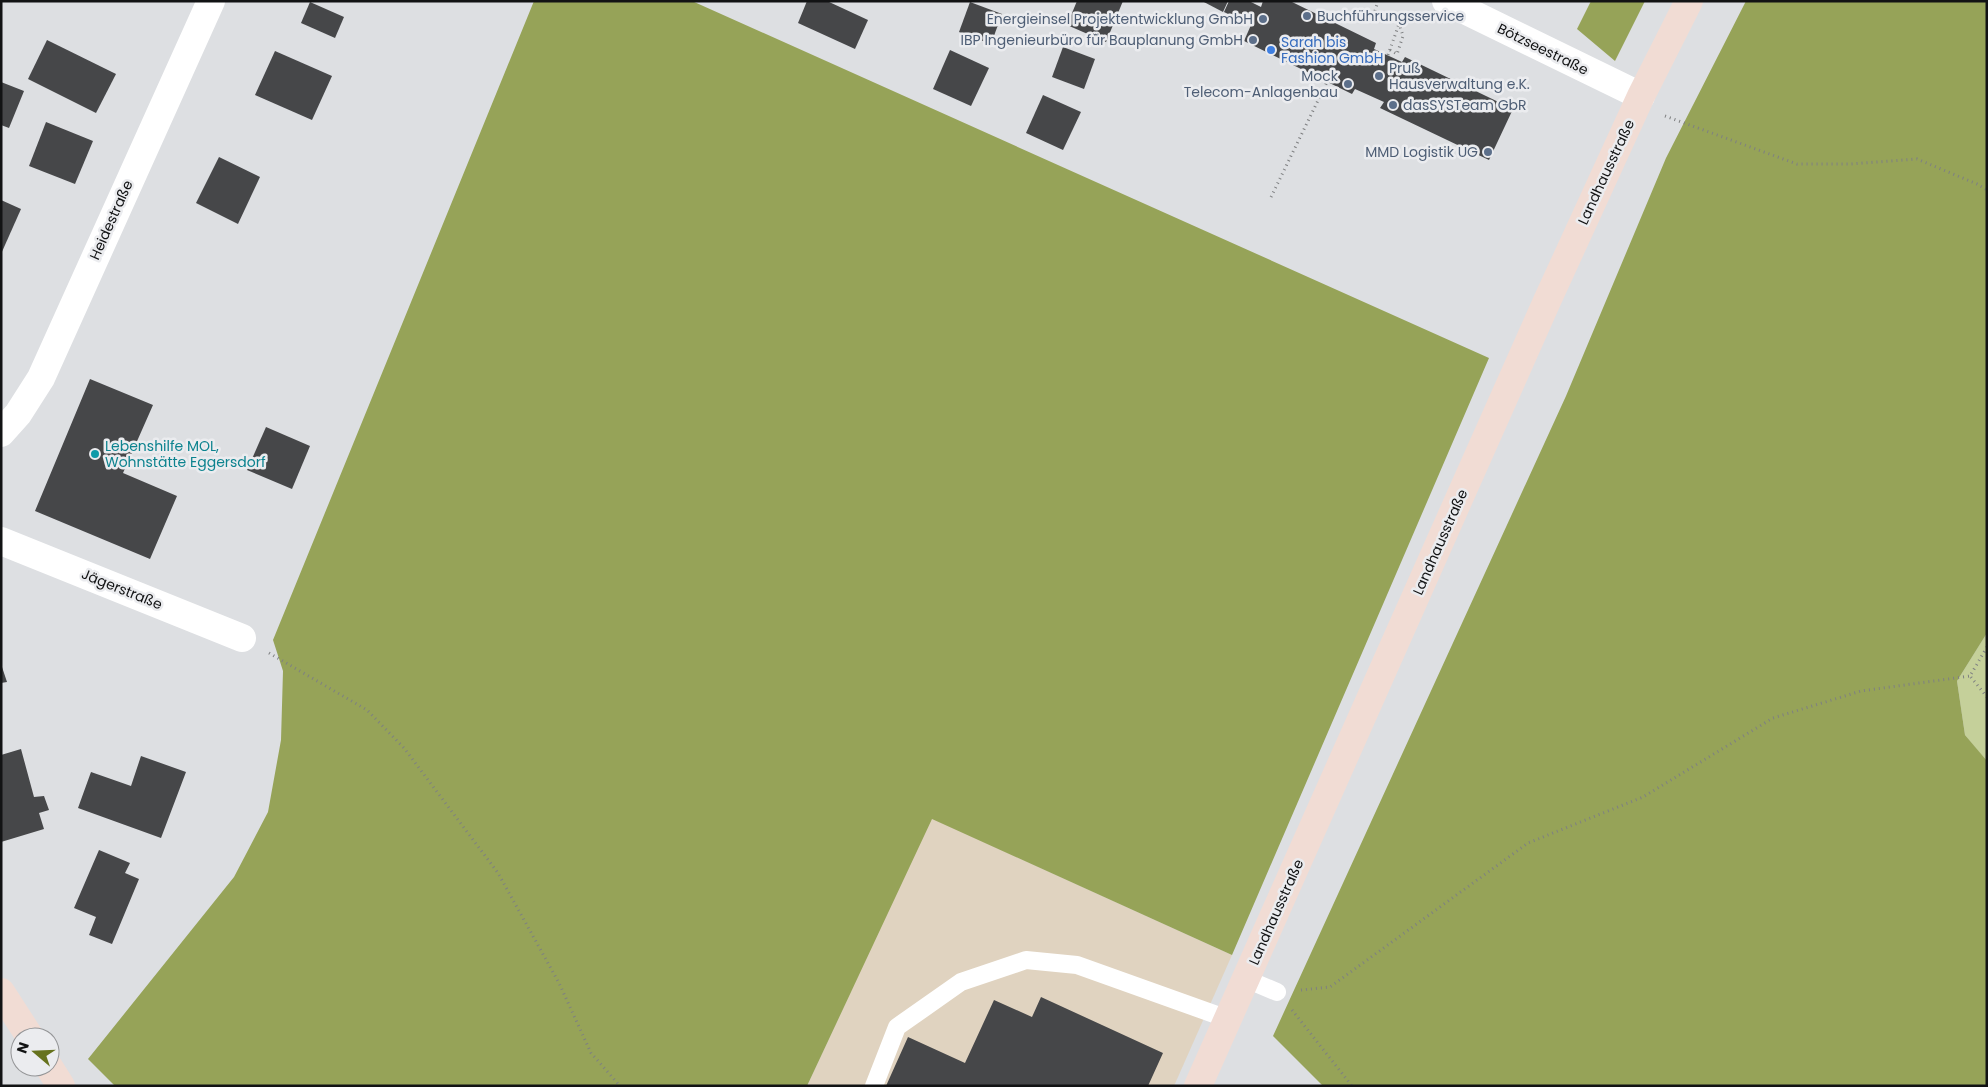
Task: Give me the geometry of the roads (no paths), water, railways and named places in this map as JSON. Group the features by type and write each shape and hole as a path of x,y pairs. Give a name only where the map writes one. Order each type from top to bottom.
{"street":[{"name":"Heidestraße","path":"1,433 18,414 41,378 211,1"},
{"name":"Bötzseestraße","path":"1446,1 1641,96"},
{"name":"Landhausstraße","path":"1198,1086 1547,302 1641,96 1689,1"},
{"name":"Jägerstraße","path":"1,541 242,638"},
{"path":"1,992 24,1027"}],"lane":[{"path":"874,1086 897,1027 961,982 1026,960 1077,965 1228,1019"},
{"path":"1246,979 1277,992"}],"place":[{"name":"Buchführungsservice","path":"1307,16"},
{"name":"Energieinsel Projektentwicklung GmbH","path":"1263,19"},
{"name":"IBP Ingenieurbüro für Bauplanung GmbH","path":"1253,40"},
{"name":"Sarah bis Fashion GmbH","path":"1271,50"},
{"name":"Pruß Hausverwaltung e.K.","path":"1379,76"},
{"name":"Mock Telecom-Anlagenbau","path":"1348,84"},
{"name":"dasSYSTeam GbR","path":"1393,105"},
{"name":"MMD Logistik UG","path":"1488,152"},
{"name":"Lebenshilfe MOL, Wohnstätte Eggersdorf","path":"95,454"}]}
